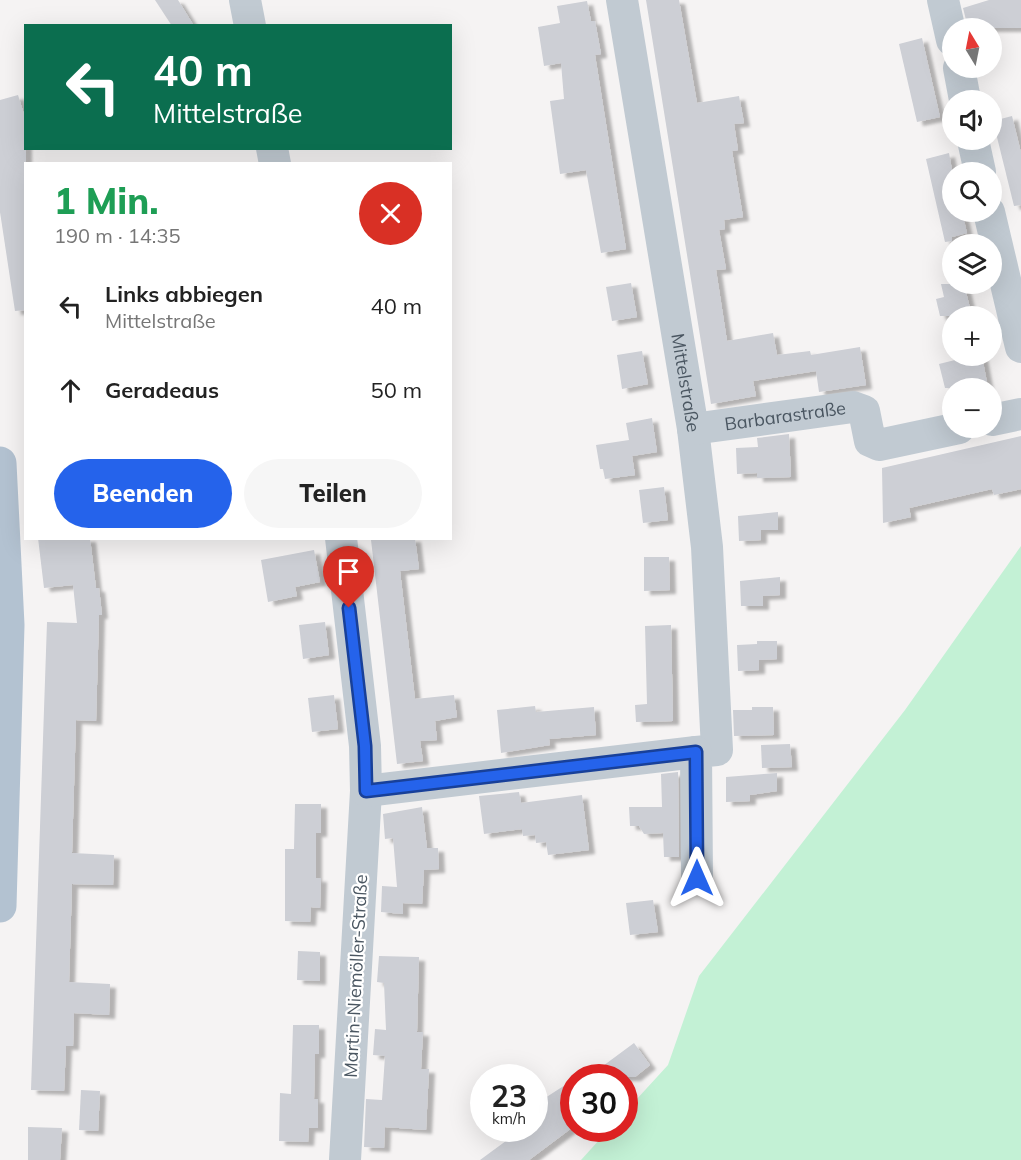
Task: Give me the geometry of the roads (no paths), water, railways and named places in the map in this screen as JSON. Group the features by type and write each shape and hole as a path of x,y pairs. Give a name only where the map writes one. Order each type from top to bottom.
{"main road":[{"path":"0,463 4,625 0,906"}],"street":[{"path":"244,0 250,24"},
{"name":"Mittelstraße","path":"366,791 717,750 707,547 693,429 622,0"},
{"path":"944,0 948,18"},
{"path":"991,222 1021,347"},
{"name":"Barbarastraße","path":"693,429 853,407 864,411 870,441 879,445 942,432"},
{"path":"1002,418 1021,414"},
{"name":"Martin-Niemöller-Straße","path":"341,540 365,746 366,791 345,1160"},
{"path":"696,752 697,878"}]}
